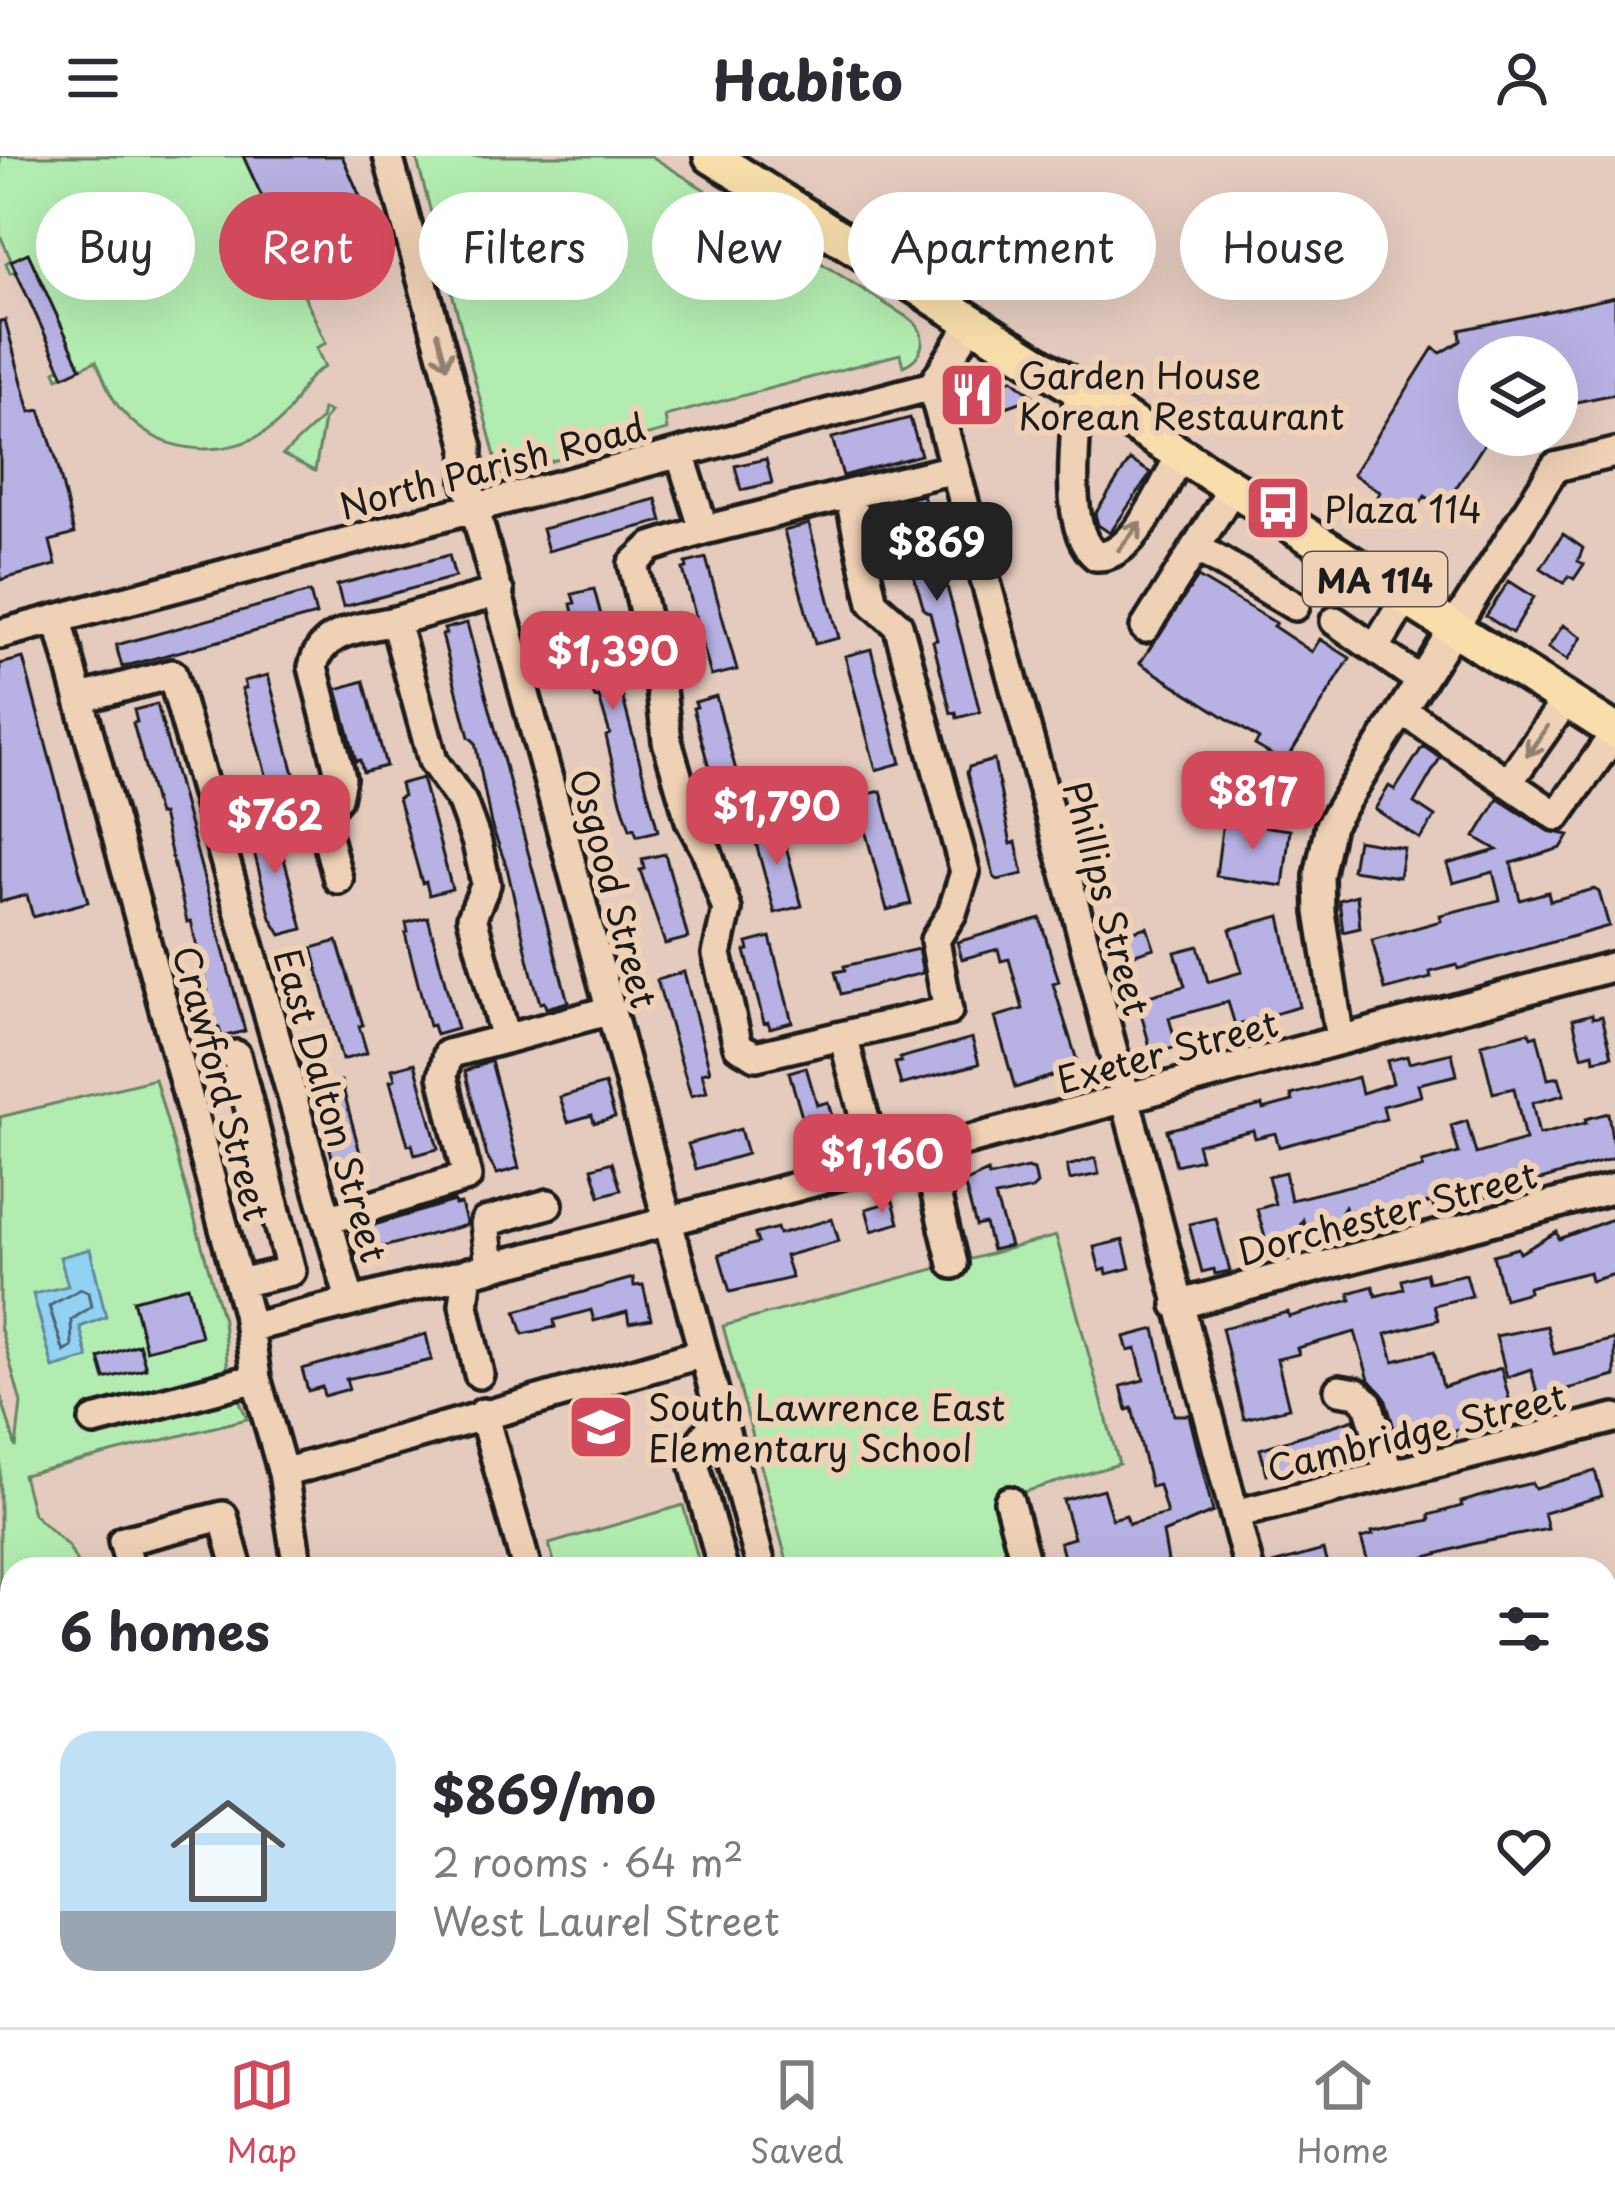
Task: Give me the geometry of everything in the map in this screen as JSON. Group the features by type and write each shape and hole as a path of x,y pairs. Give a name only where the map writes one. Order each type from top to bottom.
{"main road":[{"name":"MA 114","path":"725,160 1078,392 1615,732"}],"street":[{"name":"Osgood Street","path":"388,156 468,447 467,480 759,1557"},
{"path":"932,386 972,323"},
{"name":"North Parish Road","path":"0,634 932,386"},
{"name":"Phillips Street","path":"932,386 1235,1514 1240,1557"},
{"path":"1078,392 1075,511 1087,550 1096,556 1115,554 1129,544 1180,457"},
{"path":"680,453 704,530"},
{"path":"1340,1040 1326,962 1319,876 1330,825 1555,467 1615,453"},
{"path":"849,494 874,603 898,626 965,872 952,913 935,940 948,1011 756,1056 738,1046 716,954 727,910 690,820 667,741 662,687 633,564 651,547 704,530 849,494 954,469"},
{"path":"1145,628 1232,489"},
{"path":"1196,547 1295,606"},
{"path":"338,879 321,815 337,798 340,778 313,667 322,643 347,632 499,592"},
{"path":"1375,649 1405,598"},
{"name":"Crawford Street","path":"58,620 239,1282 256,1378 283,1473 296,1557"},
{"path":"395,620 433,760 462,802 477,843 487,884 472,917 505,1039"},
{"path":"1335,621 1420,681"},
{"name":"East Dalton Street","path":"82,698 172,674 350,1300"},
{"path":"1508,783 1566,700"},
{"path":"1402,710 1557,816 1615,732"},
{"name":"Exeter Street","path":"250,1328 926,1154 1615,966"},
{"path":"327,1220 467,1177 443,1076 448,1054 610,1010"},
{"path":"843,1036 877,1166"},
{"path":"236,1055 291,1270 239,1282"},
{"path":"926,1154 953,1264"},
{"name":"Dorchester Street","path":"1177,1305 1615,1187"},
{"path":"479,1374 464,1305 479,1270 485,1222 548,1204"},
{"path":"283,1473 703,1353"},
{"path":"94,1421 256,1378"},
{"path":"1339,1390 1357,1393 1368,1403 1390,1475"},
{"path":"484,1413 523,1557"},
{"path":"719,1557 695,1467 701,1442 720,1417"},
{"name":"Cambridge Street","path":"1235,1514 1615,1418"},
{"path":"1009,1501 1024,1557"},
{"path":"128,1557 123,1541 223,1516 235,1557"}],"green space":[{"path":"0,156 342,156 358,192 219,192 219,300 306,300 326,343 316,348 325,367 310,378 278,423 240,444 219,448 177,445 139,427 111,394 96,361 58,378 55,371 60,368 16,271 10,273 6,263 11,260 0,235"},
{"path":"416,156 651,156 708,192 652,192 652,300 824,300 824,265 848,280 848,300 880,300 913,321 921,334 921,346 903,366 900,354 665,416 667,430 500,475 454,300 628,300 628,192 425,192"},
{"path":"323,409 330,412 324,420 315,471 283,455 321,419"},
{"path":"155,1079 223,1320 228,1372 247,1419 23,1475 33,1514 74,1557 0,1557 0,1393 16,1448 21,1403 0,1326 0,1117"},
{"path":"1056,1236 1119,1464 996,1500 1013,1557 786,1557 723,1326"},
{"path":"683,1505 698,1557 553,1557 549,1544"}],"water":[{"path":"90,1249 106,1317 80,1327 88,1358 53,1368 33,1294 68,1286 60,1257"}],"building":[{"path":"243,156 342,156 358,192 260,192"},
{"path":"28,253 36,270 36,300 50,300 81,368 64,376 11,261"},
{"path":"1615,297 1615,394 1578,402 1578,336 1461,336 1460,330"},
{"path":"5,320 30,412 40,410 56,458 74,534 50,541 56,565 0,580 0,321"},
{"path":"1458,343 1458,456 1476,456 1443,508 1425,496 1408,523 1390,512 1386,517 1371,509 1380,492 1353,474 1433,348 1441,353"},
{"path":"1013,379 1034,397 987,414 986,410 968,415 961,393"},
{"path":"910,418 921,455 843,476 832,438"},
{"path":"766,459 772,483 741,490 735,466"},
{"path":"1130,460 1151,473 1110,533 1098,525 1095,514"},
{"path":"923,495 980,712 957,718 956,712 951,713 930,613 924,610 894,507 899,506 898,501"},
{"path":"656,499 662,521 548,551 542,529"},
{"path":"809,524 839,638 815,644 784,531"},
{"path":"1563,534 1583,548 1578,561 1584,564 1574,579 1569,576 1564,583 1541,568"},
{"path":"449,555 455,577 343,607 337,585"},
{"path":"706,558 737,670 711,676 683,569 686,563"},
{"path":"1198,577 1276,623 1273,626 1312,652 1320,639 1350,658 1285,763 1255,745 1259,739 1140,663"},
{"path":"1509,581 1534,597 1512,633 1486,616"},
{"path":"594,589 658,831 637,836 621,801 606,736 610,734 586,670 571,604 575,603 572,594"},
{"path":"310,592 316,615 122,667 116,645"},
{"path":"467,623 568,1002 546,1008 532,975 507,868 491,824 475,742 469,737 442,635 444,629"},
{"path":"1563,625 1582,637 1567,660 1548,648"},
{"path":"871,649 901,763 876,770 845,656"},
{"path":"23,658 88,902 33,917 27,895 0,902 0,664"},
{"path":"268,675 298,789 272,796 242,689 246,688 244,681"},
{"path":"364,681 386,766 363,772 337,689"},
{"path":"716,696 746,808 725,814 720,810 693,708 695,702"},
{"path":"157,704 245,1031 222,1037 133,723 137,722 134,710"},
{"path":"1423,746 1440,758 1414,803 1435,817 1420,839 1375,809 1389,786 1395,790"},
{"path":"994,760 1011,844 1016,842 1023,874 998,880 967,773 969,767"},
{"path":"422,778 452,889 429,895 398,798 403,796 400,784"},
{"path":"881,791 911,904 887,910 856,797"},
{"path":"1498,799 1548,831 1569,835 1561,848 1511,863 1520,900 1548,892 1550,901 1594,889 1609,926 1458,969 1457,965 1430,972 1431,978 1385,990 1372,940 1500,900 1493,872 1453,883 1447,864 1497,850 1475,837"},
{"path":"273,818 303,929 281,935 271,918 249,832 253,831 251,824"},
{"path":"779,821 802,906 775,913 754,836 759,835 757,827"},
{"path":"1223,821 1290,830 1283,886 1216,876"},
{"path":"1357,840 1404,848 1399,877 1352,870"},
{"path":"665,854 688,938 665,944 640,870 644,869 642,859"},
{"path":"1357,895 1360,928 1343,932 1339,900"},
{"path":"1280,916 1299,1007 1235,1025 1228,1002 1169,1018 1177,1047 1152,1054 1137,999 1185,986 1175,952 1198,946 1208,982 1242,972 1230,929"},
{"path":"428,917 457,1029 436,1035 433,1025 429,1026 405,933 406,923"},
{"path":"1040,918 1059,982 1053,984 1079,1067 1015,1088 995,1017 1023,1009 1009,959 1001,961 998,949 962,959 957,942"},
{"path":"1147,927 1154,948 1122,958 1115,936"},
{"path":"770,937 792,1022 770,1028 764,1023 745,951 749,950 747,943"},
{"path":"337,941 367,1053 342,1060 312,948"},
{"path":"918,949 923,973 841,994 835,972 845,970 844,966"},
{"path":"684,972 710,1071 702,1073 707,1092 691,1096 657,980"},
{"path":"1592,1014 1593,1018 1602,1016 1612,1056 1594,1060 1593,1053 1582,1056 1573,1019"},
{"path":"1529,1032 1531,1037 1537,1035 1548,1079 1559,1077 1564,1095 1532,1103 1539,1135 1608,1113 1615,1158 1477,1199 1473,1188 1436,1216 1432,1202 1375,1217 1371,1225 1351,1231 1345,1207 1329,1235 1309,1241 1303,1220 1289,1246 1269,1252 1257,1209 1275,1204 1268,1176 1285,1172 1291,1200 1423,1168 1422,1163 1459,1153 1451,1126 1467,1121 1476,1154 1525,1140 1514,1088 1493,1093 1481,1044"},
{"path":"972,1038 979,1064 901,1085 895,1063 900,1058"},
{"path":"1452,1053 1457,1075 1418,1084 1421,1096 1383,1106 1386,1119 1279,1147 1275,1133 1255,1138 1253,1130 1197,1144 1201,1159 1176,1165 1167,1130 1293,1101 1291,1095 1358,1077 1362,1093 1393,1083 1387,1061 1407,1056 1409,1063"},
{"path":"491,1061 519,1168 497,1174 487,1157 465,1071"},
{"path":"415,1063 438,1149 415,1155 390,1081 395,1079 392,1069"},
{"path":"806,1067 817,1105 828,1102 836,1132 814,1138 808,1115 802,1117 789,1072"},
{"path":"341,1081 364,1168 341,1174 335,1168 316,1096 320,1095 318,1087"},
{"path":"605,1084 615,1117 594,1123 592,1115 568,1122 560,1097"},
{"path":"740,1129 747,1154 696,1169 688,1144"},
{"path":"1095,1158 1099,1174 1070,1180 1067,1166"},
{"path":"612,1162 621,1190 600,1196 592,1168"},
{"path":"1034,1170 1037,1184 1032,1189 995,1197 1010,1246 992,1250 985,1224 976,1226 964,1183 988,1172 989,1177"},
{"path":"454,1201 461,1204 467,1225 356,1254 350,1233"},
{"path":"893,1201 899,1223 872,1231 866,1209"},
{"path":"1216,1218 1230,1271 1215,1274 1214,1269 1202,1272 1189,1224"},
{"path":"1615,1218 1615,1274 1591,1281 1589,1272 1528,1287 1529,1292 1504,1299 1493,1255 1518,1248 1520,1253 1557,1232 1559,1239"},
{"path":"832,1219 839,1241 785,1256 792,1278 730,1292 719,1254 758,1243 755,1234 777,1228 779,1234"},
{"path":"1123,1240 1130,1268 1107,1274 1106,1269 1100,1271 1094,1247"},
{"path":"1426,1273 1428,1282 1466,1274 1472,1296 1434,1305 1438,1320 1386,1334 1394,1361 1434,1351 1443,1387 1501,1368 1513,1414 1454,1430 1455,1436 1425,1447 1408,1452 1406,1446 1400,1448 1385,1398 1369,1380 1355,1332 1297,1348 1299,1354 1277,1359 1289,1408 1244,1419 1222,1328 1351,1300 1349,1293 1373,1286 1376,1296 1404,1289 1402,1280"},
{"path":"633,1278 634,1286 643,1285 651,1319 629,1323 627,1312 594,1321 591,1310 554,1320 555,1327 523,1334 516,1311"},
{"path":"188,1286 201,1336 146,1350 133,1300"},
{"path":"1547,1326 1554,1354 1615,1339 1615,1376 1538,1397 1531,1369 1507,1377 1496,1336"},
{"path":"1155,1329 1174,1415 1189,1415 1213,1512 1163,1533 1167,1557 1064,1557 1060,1542 1074,1538 1063,1500 1103,1489 1112,1519 1126,1515 1129,1524 1167,1514 1159,1485 1151,1487 1132,1408 1127,1410 1121,1386 1144,1380 1136,1349 1128,1351 1124,1337"},
{"path":"426,1334 432,1360 346,1379 349,1389 324,1396 322,1387 308,1391 302,1369"},
{"path":"139,1344 146,1368 105,1379 99,1358"},
{"path":"1354,1419 1366,1460 1353,1464 1349,1451 1267,1474 1260,1449"},
{"path":"1595,1471 1602,1496 1544,1513 1548,1529 1426,1557 1367,1557 1361,1538 1372,1532 1430,1520 1429,1515 1462,1506 1461,1502 1515,1487 1532,1483 1535,1488"},
{"path":"1323,1550 1325,1557 1298,1557"}],"place":[{"name":"Garden House Korean Restaurant","path":"972,395"},
{"name":"Plaza 114","path":"1278,508"},
{"name":"South Lawrence East Elementary School","path":"601,1427"}]}
